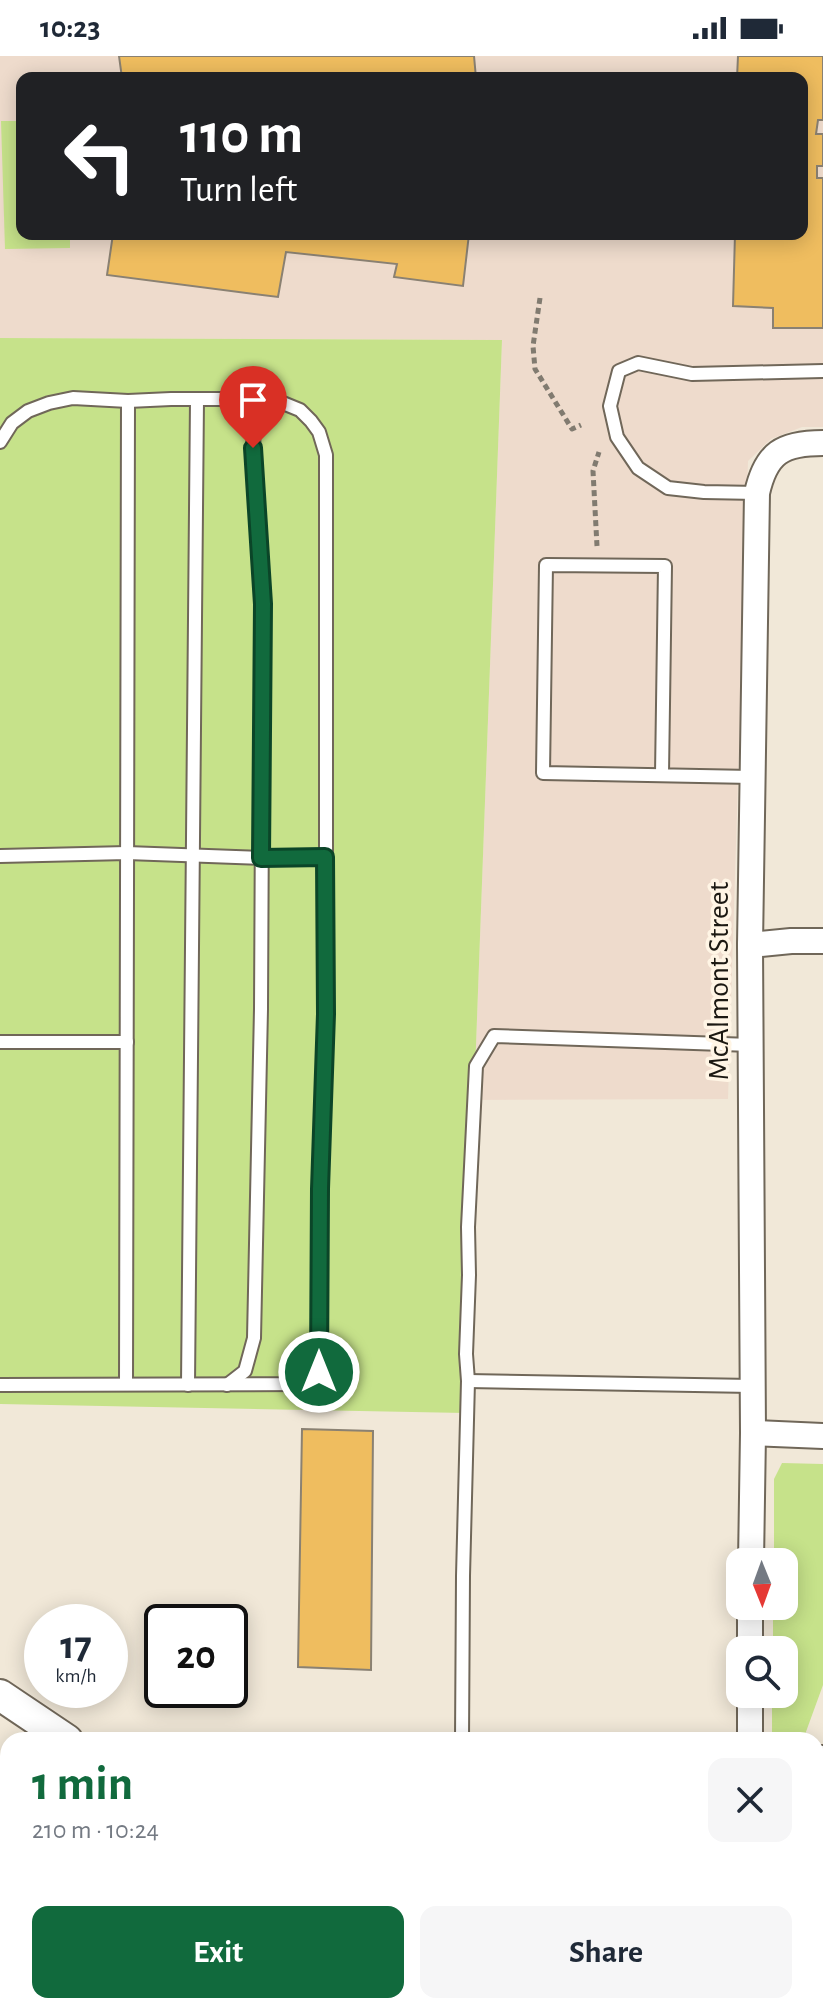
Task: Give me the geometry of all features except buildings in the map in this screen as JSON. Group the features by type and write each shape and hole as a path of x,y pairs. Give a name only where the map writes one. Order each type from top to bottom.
{"street":[{"name":"McAlmont Street","path":"751,1548 750,945 757,493 762,474 772,456 804,443 823,443"},
{"path":"750,945 823,941"},
{"path":"753,1433 823,1436"},
{"path":"0,1695 55,1732"},
{"path":"750,1708 750,1732"}],"lane":[{"path":"757,493 668,488 638,468 617,437 610,406 619,371 638,363 692,374 823,371"},
{"path":"0,442 12,423 28,411 73,398 128,401 273,399 300,410 311,421 319,432 326,455 326,1014 320,1189 319,1372 309,1384 0,1385"},
{"path":"227,1385 245,1371 254,1338 261,1009 263,604 252,417 254,399"},
{"path":"188,1385 197,400"},
{"path":"126,1384 128,401"},
{"path":"662,774 665,566 546,565 543,773 752,777"},
{"path":"0,856 127,853 325,857"},
{"path":"462,1732 468,1227 476,1066 494,1036 751,1045"},
{"path":"0,1042 127,1042"},
{"path":"468,1381 752,1386"}],"path":[{"path":"540,298 533,346 535,369 572,429 581,425"},
{"path":"597,549 593,471 599,452"}],"shaded area":[{"path":"0,56 823,56 823,427 802,427 771,439 748,461 728,1099 474,1100 502,340 0,338"}],"green space":[{"path":"1,121 16,121 16,240 70,240 70,248 5,249"},
{"path":"0,338 502,340 465,1413 0,1404"},
{"path":"782,1463 823,1464 823,1685 806,1732 772,1732 772,1708 798,1708 798,1636 773,1636 773,1620 798,1620 798,1548 774,1548 774,1479"}],"route":[{"path":"253,448 263,604 261,858 325,857 326,1014 320,1189 319,1372"}]}
